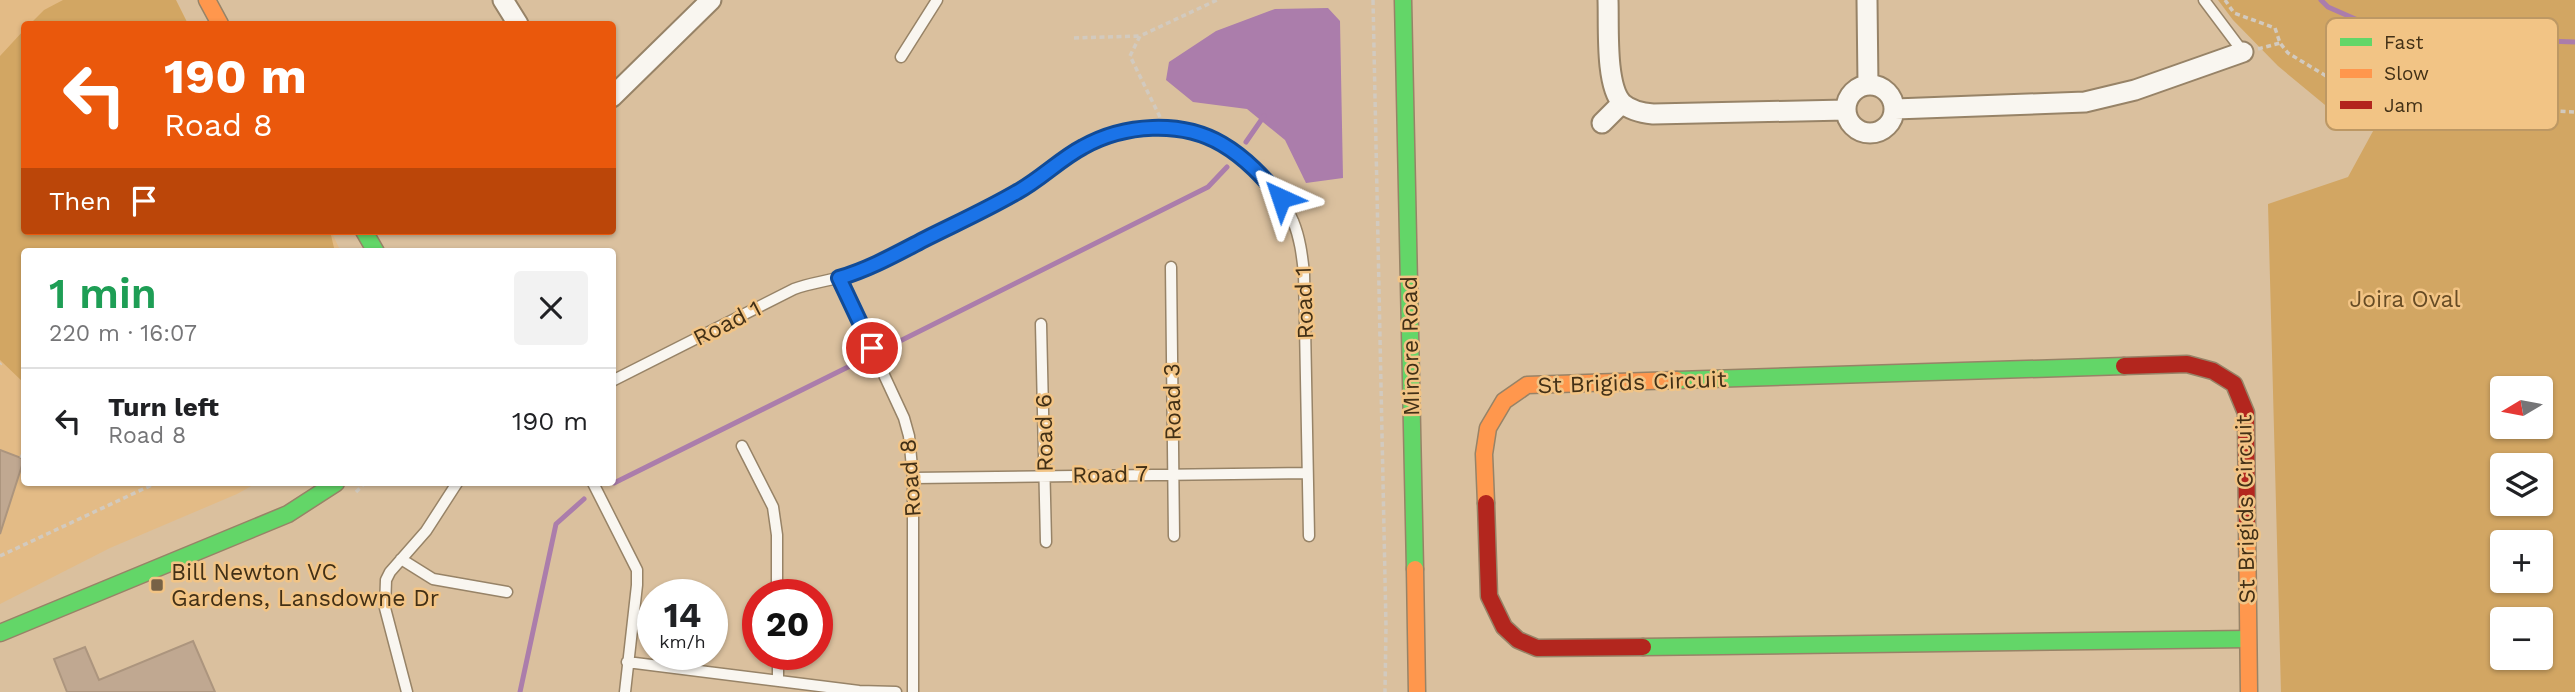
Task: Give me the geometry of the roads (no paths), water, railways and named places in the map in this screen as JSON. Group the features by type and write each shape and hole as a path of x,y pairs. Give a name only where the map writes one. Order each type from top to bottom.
{"street":[{"path":"207,0 218,21"},
{"path":"503,0 516,21"},
{"path":"616,93 711,0"},
{"name":"Minore Road","path":"1403,0 1417,692"},
{"path":"1608,0 1613,86 1622,103 1631,109 1653,114 1846,110"},
{"path":"1867,0 1868,85"},
{"path":"1895,109 2085,102 2135,90 2243,52"},
{"path":"1868,85 1887,91 1895,109 1890,124 1871,134 1856,129 1847,117 1846,110 1850,96 1868,85"},
{"path":"1602,123 1622,103"},
{"name":"St Brigids Circuit","path":"2247,639 1538,648 1518,640 1504,627 1489,596 1484,454 1488,428 1504,401 1527,385 2188,364 2213,371 2235,384 2246,413 2249,692"},
{"path":"0,633 288,514 332,486"}],"lane":[{"path":"901,57 937,0"},
{"path":"2204,0 2243,52"},
{"name":"Road 1","path":"616,379 794,289 839,278 874,265 1019,191 1084,146 1109,135 1136,129 1166,128 1196,134 1220,143 1243,158 1281,198 1293,220 1304,273 1308,536"},
{"name":"Road 3","path":"1171,267 1174,536"},
{"name":"Road 8","path":"839,278 904,418 909,436 913,478 913,692"},
{"name":"Road 6","path":"1041,324 1045,542"},
{"path":"742,446 773,507 777,535 777,579"},
{"name":"Road 7","path":"913,478 1307,473"},
{"path":"407,692 384,598 386,580 426,530 455,486"},
{"path":"595,486 637,569 625,692"},
{"path":"401,559 433,579 508,592"},
{"path":"627,662 859,691 896,692"},
{"path":"778,670 778,681"}],"waterway":[{"path":"2321,0 2328,7 2353,18"},
{"path":"2558,41 2575,42"},
{"path":"1246,142 1264,116"},
{"path":"876,353 1208,187 1227,167"},
{"path":"616,482 854,364"},
{"path":"520,692 556,524 584,499"}],"place":[{"name":"Bill Newton VC Gardens, Lansdowne Dr","path":"157,585"}],"park label":[{"name":"Joira Oval","path":"2405,299"}]}
